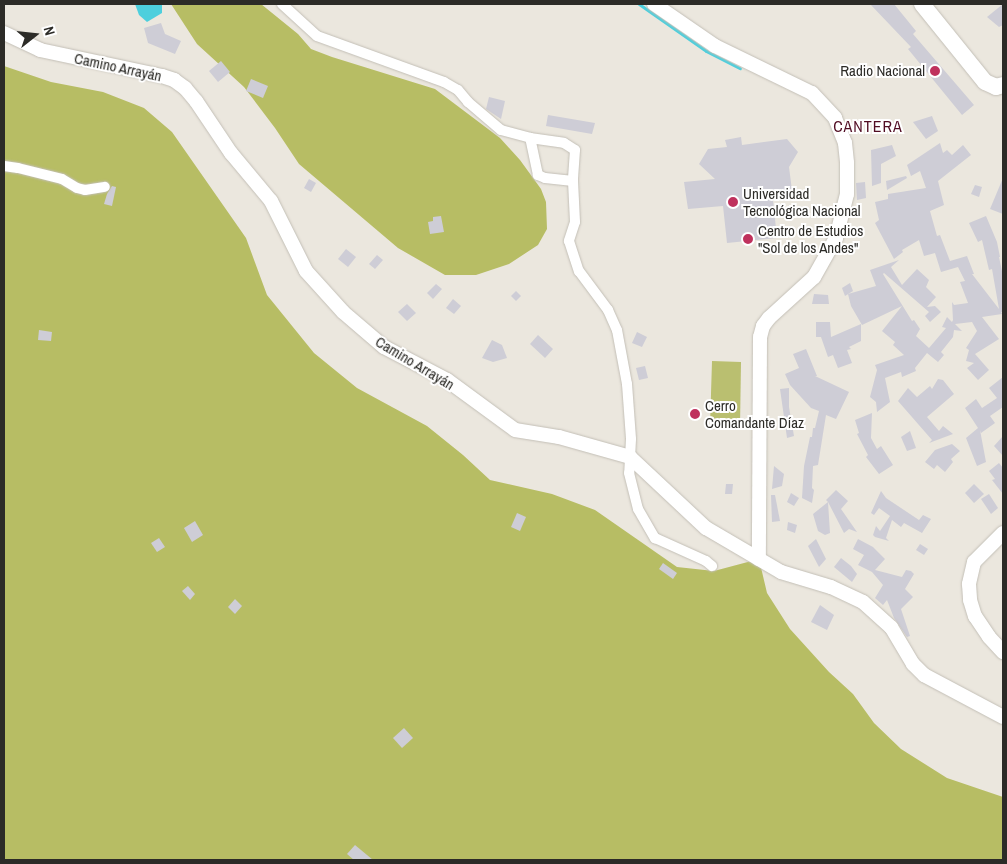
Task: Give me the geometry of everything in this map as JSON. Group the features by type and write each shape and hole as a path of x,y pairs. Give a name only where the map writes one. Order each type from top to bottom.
{"main road":[{"path":"922,4 986,82 999,86"}],"street":[{"path":"282,4 317,36 400,68 444,82 458,90 468,102 501,130 530,138 564,143 575,150 573,181 575,222 569,242 579,270 608,310 617,330 627,384 631,439 629,473 638,509 655,538 706,561 712,566"},
{"path":"654,4 716,46 812,93 835,118 845,142 847,163 846,194 836,238 814,276 769,318 760,338 759,559"},
{"name":"Camino Arrayán","path":"4,33 40,50 174,80 185,88 196,101 231,153 271,201 306,271 343,312 384,347 446,380 515,430 558,437 630,457 701,524 787,574 826,585 863,602 891,627 913,664 924,675 1003,717"},
{"path":"530,138 538,175 546,178 573,181"},
{"path":"4,166 62,179 77,188 85,190 105,187"},
{"path":"1003,533 974,562 969,584 970,600 975,616 988,636 1003,652"}],"green space":[{"path":"171,4 261,4 298,34 311,49 435,89 500,138 520,160 541,189 546,202 547,229 538,245 509,264 476,275 445,275 398,248 299,164 244,87 197,44"},
{"path":"4,66 51,82 103,92 144,108 172,132 246,238 267,295 314,353 357,388 427,426 490,480 552,494 595,510 677,567 714,571 759,559 767,593 790,629 829,672 853,694 874,723 901,749 947,778 1003,797 1003,860 4,860"},
{"path":"712,361 741,362 740,426 710,427"}],"water":[{"path":"135,4 162,4 162,13 147,22 139,15"}],"building":[{"path":"870,4 894,4 916,31 913,34 974,105 962,115 908,49 911,47"},
{"path":"1003,4 1003,25 999,27 987,17"},
{"path":"161,23 165,34 181,41 175,54 148,43 144,28"},
{"path":"221,61 230,72 218,82 209,71"},
{"path":"251,79 268,86 263,98 246,91"},
{"path":"489,97 505,101 501,119 486,109"},
{"path":"548,115 595,123 592,134 546,126"},
{"path":"932,116 938,131 926,139 913,122"},
{"path":"741,137 742,145 787,139 798,152 789,167 793,198 773,200 777,238 727,243 723,206 688,209 684,182 715,179 699,164 708,149 727,147 725,140"},
{"path":"940,143 943,153 947,150 952,155 963,145 971,155 938,181 944,205 930,211 937,236 940,235 950,261 967,256 974,274 972,274 999,309 992,269 989,270 982,240 978,242 969,223 986,216 997,242 1000,257 1003,276 1003,312 1001,312 1002,314 982,317 999,339 975,354 989,370 978,380 967,368 974,363 966,361 969,350 966,348 977,331 972,322 955,324 962,331 954,330 953,337 941,352 944,355 938,362 927,353 915,368 916,371 902,377 901,372 885,378 890,402 877,412 876,402 870,397 877,370 875,365 904,355 893,345 895,342 882,331 902,306 862,325 851,306 848,294 876,286 870,270 899,260 891,267 902,285 917,269 929,280 926,287 936,297 927,307 935,306 941,312 930,322 925,316 929,312 883,274 912,321 914,320 920,329 916,336 929,348 946,328 942,327 947,317 952,322 953,320 952,302 954,305 968,303 960,282 965,281 958,267 941,272 935,253 924,256 919,240 902,250 903,252 894,259 875,223 879,220 875,202 888,199 888,194 926,188 920,171 911,176 907,165"},
{"path":"892,145 896,156 881,164 881,183 872,186 871,150"},
{"path":"906,176 907,178 887,190 886,181"},
{"path":"1003,178 1003,214 990,209"},
{"path":"309,179 316,183 311,192 304,188"},
{"path":"865,182 866,198 857,200 856,183"},
{"path":"975,185 982,187 979,197 971,194"},
{"path":"112,186 116,187 112,206 104,204"},
{"path":"441,216 444,232 430,234 428,222 433,221 433,217"},
{"path":"346,249 356,257 348,267 338,259"},
{"path":"377,255 383,260 375,269 369,264"},
{"path":"850,283 853,291 845,296 842,288"},
{"path":"436,284 442,289 433,299 427,293"},
{"path":"516,291 521,296 516,301 511,296"},
{"path":"814,294 828,295 829,304 812,304"},
{"path":"453,299 461,306 454,314 446,308"},
{"path":"407,304 416,313 407,321 398,312"},
{"path":"816,322 830,322 831,337 861,324 861,341 847,350 852,363 838,368 833,355 828,357 821,337 816,337"},
{"path":"39,330 52,332 51,341 38,340"},
{"path":"637,332 647,337 642,347 632,343"},
{"path":"538,335 553,349 545,358 530,344"},
{"path":"492,340 502,345 507,358 493,362 482,358"},
{"path":"806,349 817,376 815,376 849,392 836,419 826,415 818,465 813,466 812,488 814,490 812,503 802,498 804,466 810,437 812,437 819,411 811,408 790,385 785,374 799,368 793,354"},
{"path":"645,366 648,378 639,380 636,368"},
{"path":"1003,377 1003,407 990,416 995,423 981,433 980,430 986,462 977,466 966,438 978,428 965,408 976,399 982,408 997,398 989,388"},
{"path":"938,379 943,380 954,394 927,417 939,431 943,426 953,434 929,443 932,440 898,401 908,388 917,397 930,386 932,389"},
{"path":"789,388 789,407 794,436 787,438 780,389"},
{"path":"872,413 871,438 877,449 881,446 893,465 879,474 866,457 868,455 857,434 859,433 855,420"},
{"path":"910,431 916,448 907,451 901,437"},
{"path":"1003,436 1003,456 994,446"},
{"path":"952,444 960,451 951,459 953,462 945,472 937,465 934,469 925,462 935,450"},
{"path":"999,463 1003,468 1003,494 992,480 995,479 989,471"},
{"path":"774,466 784,474 782,486 772,489"},
{"path":"726,484 733,484 732,494 725,494"},
{"path":"974,484 984,494 974,503 965,493"},
{"path":"836,490 848,501 841,509 857,532 849,529 844,533 826,500"},
{"path":"881,491 886,498 919,520 923,515 931,519 922,533 904,523 901,527 892,520 886,538 889,541 873,535 876,526 880,531 890,516 879,508 874,515 871,513"},
{"path":"791,493 799,498 794,506 787,502"},
{"path":"989,494 998,508 991,514 981,499"},
{"path":"771,495 775,495 780,521 772,522"},
{"path":"828,502 830,533 825,535 818,531 813,514"},
{"path":"517,513 526,517 520,531 511,527"},
{"path":"195,521 203,535 192,542 184,528"},
{"path":"788,522 797,525 795,533 787,530"},
{"path":"159,538 165,547 157,552 151,543"},
{"path":"816,539 826,559 819,567 808,546"},
{"path":"858,539 873,547 885,559 875,570 902,577 906,570 914,574 905,589 913,597 901,609 910,636 907,637 894,618 887,600 883,605 875,598 883,585 872,572 858,565 864,555 853,549"},
{"path":"920,544 928,549 924,555 916,550"},
{"path":"841,558 857,574 852,582 834,567"},
{"path":"663,563 677,573 673,579 659,569"},
{"path":"188,586 195,594 190,600 182,591"},
{"path":"235,599 242,606 235,614 228,607"},
{"path":"820,605 834,615 827,630 811,622"},
{"path":"404,728 413,738 402,748 393,738"},
{"path":"355,845 373,860 354,860 347,854"}],"waterway":[{"path":"639,4 706,51 740,68"}],"place":[{"name":"Radio Nacional","path":"935,71"},
{"name":"Universidad Tecnológica Nacional","path":"733,202"},
{"name":"Centro de Estudios \"Sol de los Andes\"","path":"748,239"},
{"name":"Cerro Comandante Díaz","path":"695,414"}],"district":[{"name":"CANTERA","path":"868,126"}]}
